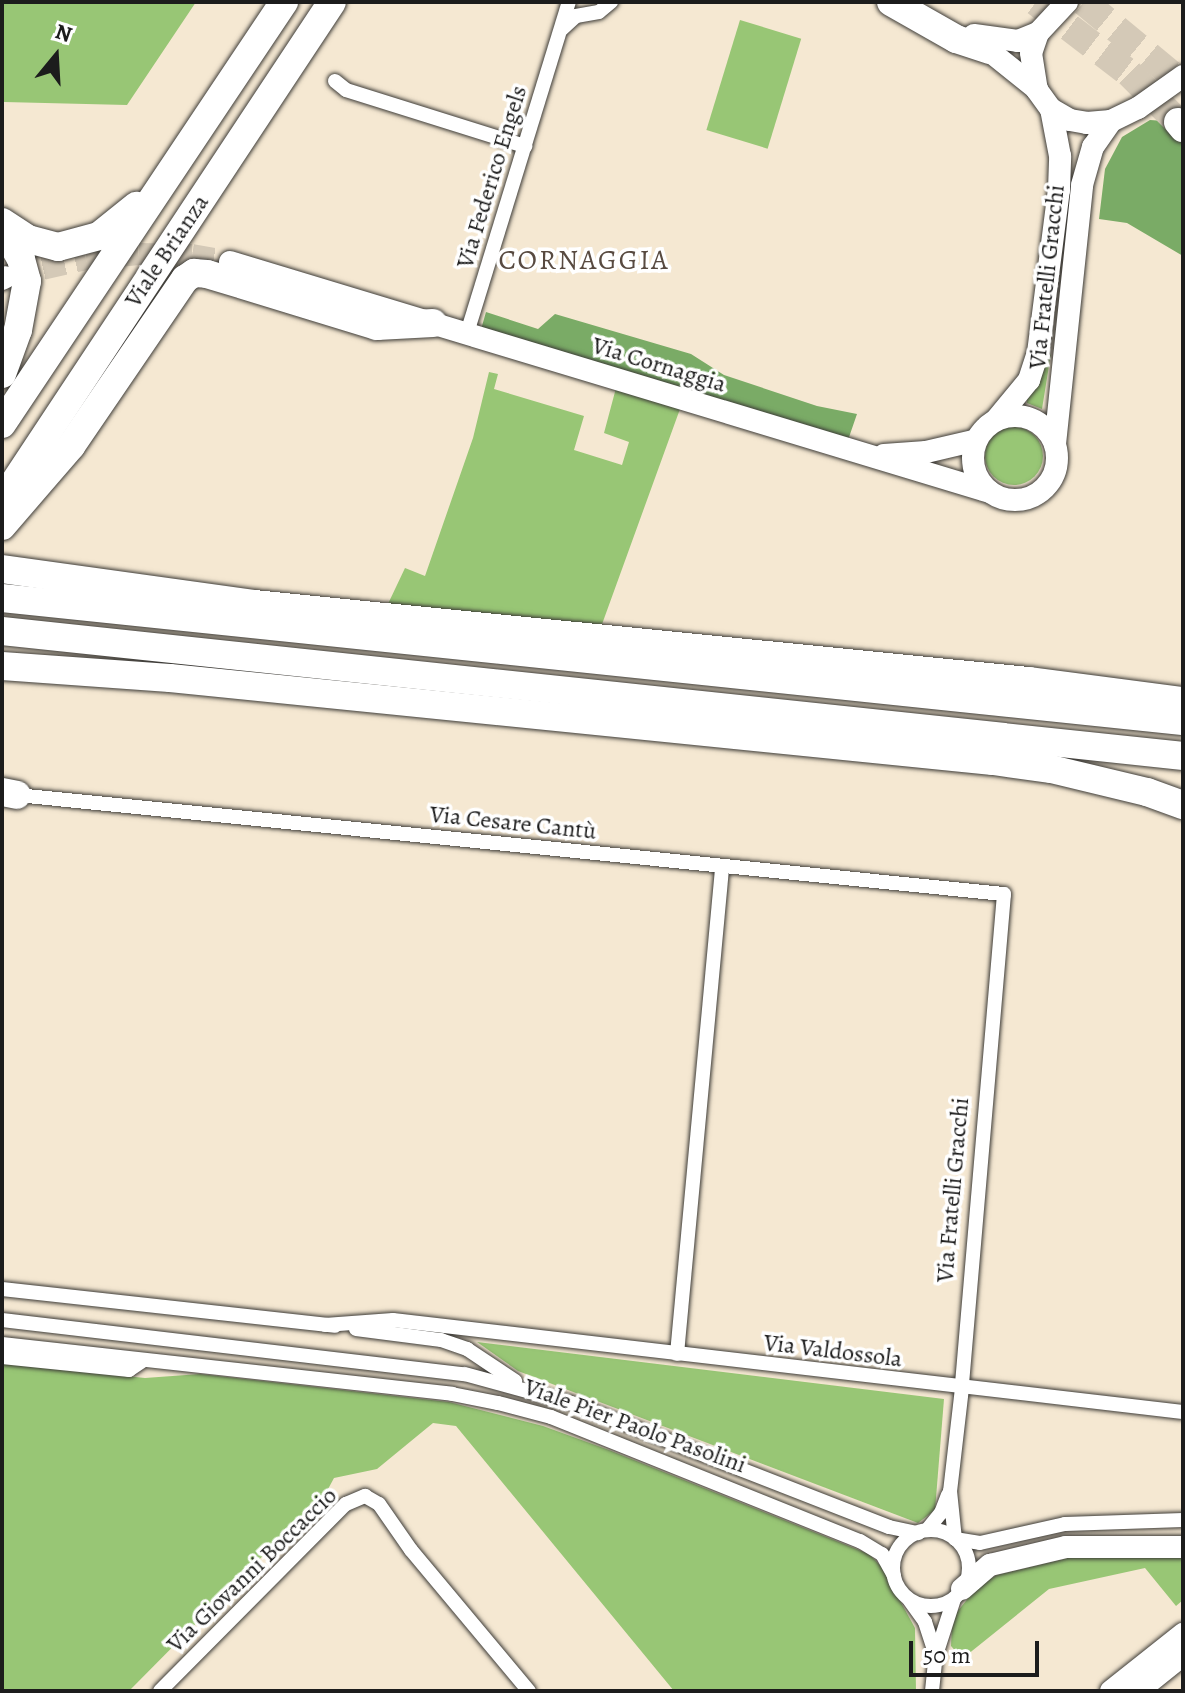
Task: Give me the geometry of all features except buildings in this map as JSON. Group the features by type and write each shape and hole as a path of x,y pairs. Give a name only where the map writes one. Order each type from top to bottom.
{"highway":[{"path":"266,29 275,2"},
{"name":"Viale Brianza","path":"2,424 284,2"},
{"name":"Viale Brianza","path":"2,501 332,2"},
{"path":"302,48 344,2"},
{"path":"891,2 956,39 990,50"},
{"path":"2,224 38,243 72,245 114,226 158,188"},
{"path":"2,224 21,259 27,281 18,330 2,374"},
{"path":"2,526 62,458 185,279 194,273 207,274 377,326 433,323"},
{"path":"2,569 254,604 1028,681 1183,701"},
{"path":"2,598 1183,721"},
{"path":"2,631 1183,756"},
{"path":"2,666 170,678 993,761 1051,769 1147,792 1183,805"}],"street":[{"name":"Via Federico Engels","path":"467,333 569,2"},
{"path":"560,33 576,16 599,12 611,2"},
{"path":"919,2 990,50 1037,90 1051,109 1070,120 1087,123 1111,121 1138,108 1183,76"},
{"path":"1037,90 1031,53 1038,33 1067,2"},
{"path":"965,33 1018,41 1038,33"},
{"path":"335,81 346,90 525,146"},
{"name":"Via Fratelli Gracchi","path":"996,420 1029,380 1038,353 1059,179 1060,156 1051,109"},
{"name":"Via Fratelli Gracchi","path":"1055,444 1082,185 1093,147 1111,121"},
{"name":"Via Cornaggia","path":"230,262 990,492"},
{"path":"1015,416 1034,420 1047,431 1055,444 1057,468 1043,491 1017,501 990,492 974,468 977,440 996,420 1015,416"},
{"name":"Via Cornaggia","path":"870,456 926,452 977,440"},
{"name":"Via Cesare Cantù","path":"7,794 1004,894"},
{"path":"677,1354 722,866"},
{"name":"Via Fratelli Gracchi","path":"955,1539 950,1491 962,1388 1004,894"},
{"name":"Viale Pier Paolo Pasolini","path":"2,1289 441,1340 467,1349 525,1388"},
{"name":"Viale Pier Paolo Pasolini","path":"2,1320 465,1374 525,1388 889,1527 922,1532"},
{"name":"Viale Pier Paolo Pasolini","path":"325,1325 393,1320 478,1331"},
{"name":"Via Valdossola","path":"478,1331 1183,1412"},
{"name":"Viale Pier Paolo Pasolini","path":"2,1344 452,1394 551,1417 860,1541 882,1554 894,1576"},
{"name":"Viale Pier Paolo Pasolini","path":"2,1357 129,1370 144,1360"},
{"name":"Via Fratelli Gracchi","path":"922,1532 941,1513 950,1491"},
{"name":"Via Giovanni Boccaccio","path":"160,1691 346,1504 365,1496 379,1504 411,1550 529,1691"},
{"path":"936,1655 925,1622 894,1576 898,1549 922,1532 942,1532 955,1539 980,1543 1065,1524 1183,1520"},
{"path":"932,1691 936,1655 968,1563 955,1539"},
{"path":"908,1598 930,1606 958,1594 990,1565 1066,1547 1183,1547"},
{"path":"1111,1691 1183,1634"},
{"path":"1138,1691 1183,1655"}],"green space":[{"path":"2,2 196,2 127,105 4,102 2,114"},
{"path":"740,20 801,39 768,149 706,130"},
{"path":"1150,120 1178,122 1183,132 1183,256 1127,223 1099,219 1105,169 1122,137"},
{"path":"486,312 538,329 555,314 691,354 724,375 817,406 857,414 847,443 480,333"},
{"path":"1051,353 1042,409 1027,403 1027,399"},
{"path":"489,372 498,374 494,389 584,416 574,450 622,465 629,442 604,433 616,388 680,409 601,627 387,606 405,568 425,576 473,438"},
{"path":"1014,427 1035,435 1043,456 1035,477 1014,485 993,477 985,456 993,435"},
{"path":"477,1342 944,1399 935,1510 918,1523 518,1371"},
{"path":"2,1363 145,1378 200,1374 449,1402 543,1426 869,1554 881,1566 915,1628 916,1691 674,1691 456,1426 433,1423 377,1469 334,1478 327,1491 129,1691 2,1691"},
{"path":"1068,1558 1183,1558 1183,1600 1176,1606 1145,1568 1049,1589 957,1663 958,1654 951,1646 952,1624 957,1612 978,1586 997,1575"}],"tunnel":[{"path":"1036,2 1129,73 1178,122"},
{"path":"1084,2 1183,84"},
{"path":"11,276 86,259 139,254 192,255 230,262"}],"district":[{"name":"CORNAGGIA","path":"584,260"}]}
